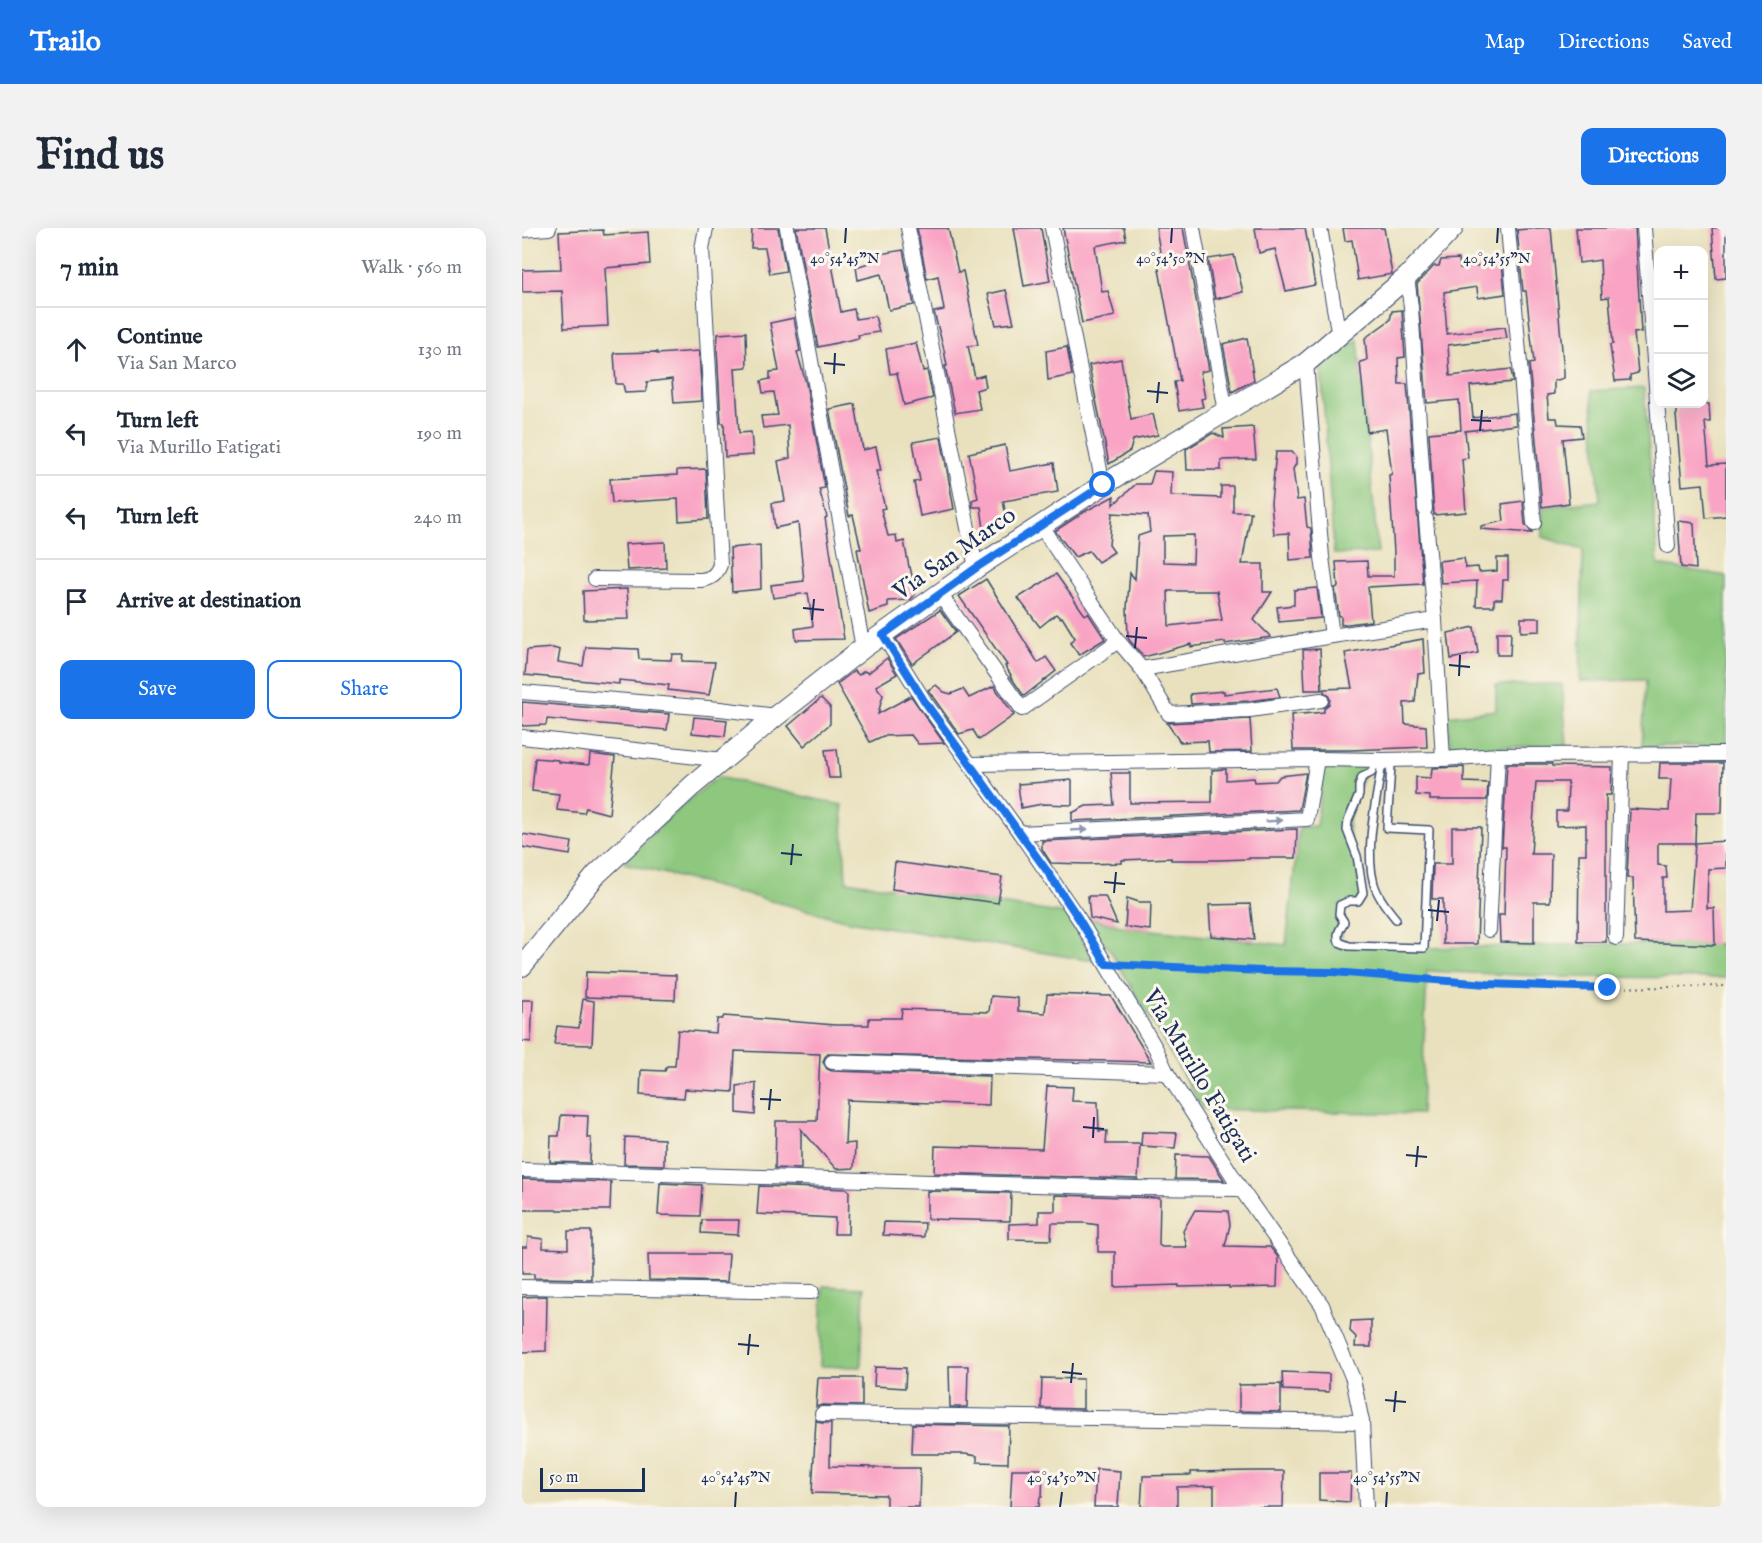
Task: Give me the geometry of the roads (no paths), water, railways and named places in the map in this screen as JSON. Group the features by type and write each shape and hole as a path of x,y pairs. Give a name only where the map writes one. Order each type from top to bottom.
{"main road":[{"name":"Via San Marco","path":"522,966 597,874 692,786 776,716 863,648 1040,525 1306,363 1407,277 1453,228"}],"street":[{"path":"522,230 549,228"},
{"path":"595,579 701,580 711,578 720,565 702,249 706,228"},
{"path":"787,228 863,648"},
{"path":"908,228 976,568"},
{"path":"1052,228 1103,485"},
{"path":"1193,228 1226,412"},
{"path":"1320,228 1339,336"},
{"path":"1509,228 1534,523"},
{"path":"1644,228 1668,546"},
{"path":"1407,277 1435,620 1443,759"},
{"path":"1306,363 1322,557 1332,636"},
{"path":"1040,525 1118,641 1142,669 1169,714 1250,710 1321,700"},
{"path":"940,594 1022,709 1118,641"},
{"path":"1142,669 1435,620"},
{"name":"Via Murillo Fatigati","path":"883,635 925,702 1079,919 1156,1049 1167,1073 1242,1189 1322,1305 1353,1379 1362,1422 1366,1507"},
{"path":"522,692 776,716"},
{"path":"522,737 723,760"},
{"path":"1616,938 1622,754"},
{"path":"970,764 1443,759 1498,755 1726,754"},
{"path":"1490,930 1498,755"},
{"path":"1020,833 1307,819 1317,759"},
{"path":"832,1062 1167,1073"},
{"path":"522,1170 1242,1189"},
{"path":"522,1287 813,1292"},
{"path":"822,1414 1362,1422"}],"lane":[{"path":"1383,760 1373,816 1371,869 1380,898 1396,919"},
{"path":"1374,766 1391,766 1387,828 1429,830 1424,948 1349,946 1339,942 1337,938 1344,922 1339,914 1340,905 1349,901 1358,901 1363,893 1357,856 1347,830 1348,821 1359,795 1362,777 1371,773 1374,766"}]}
